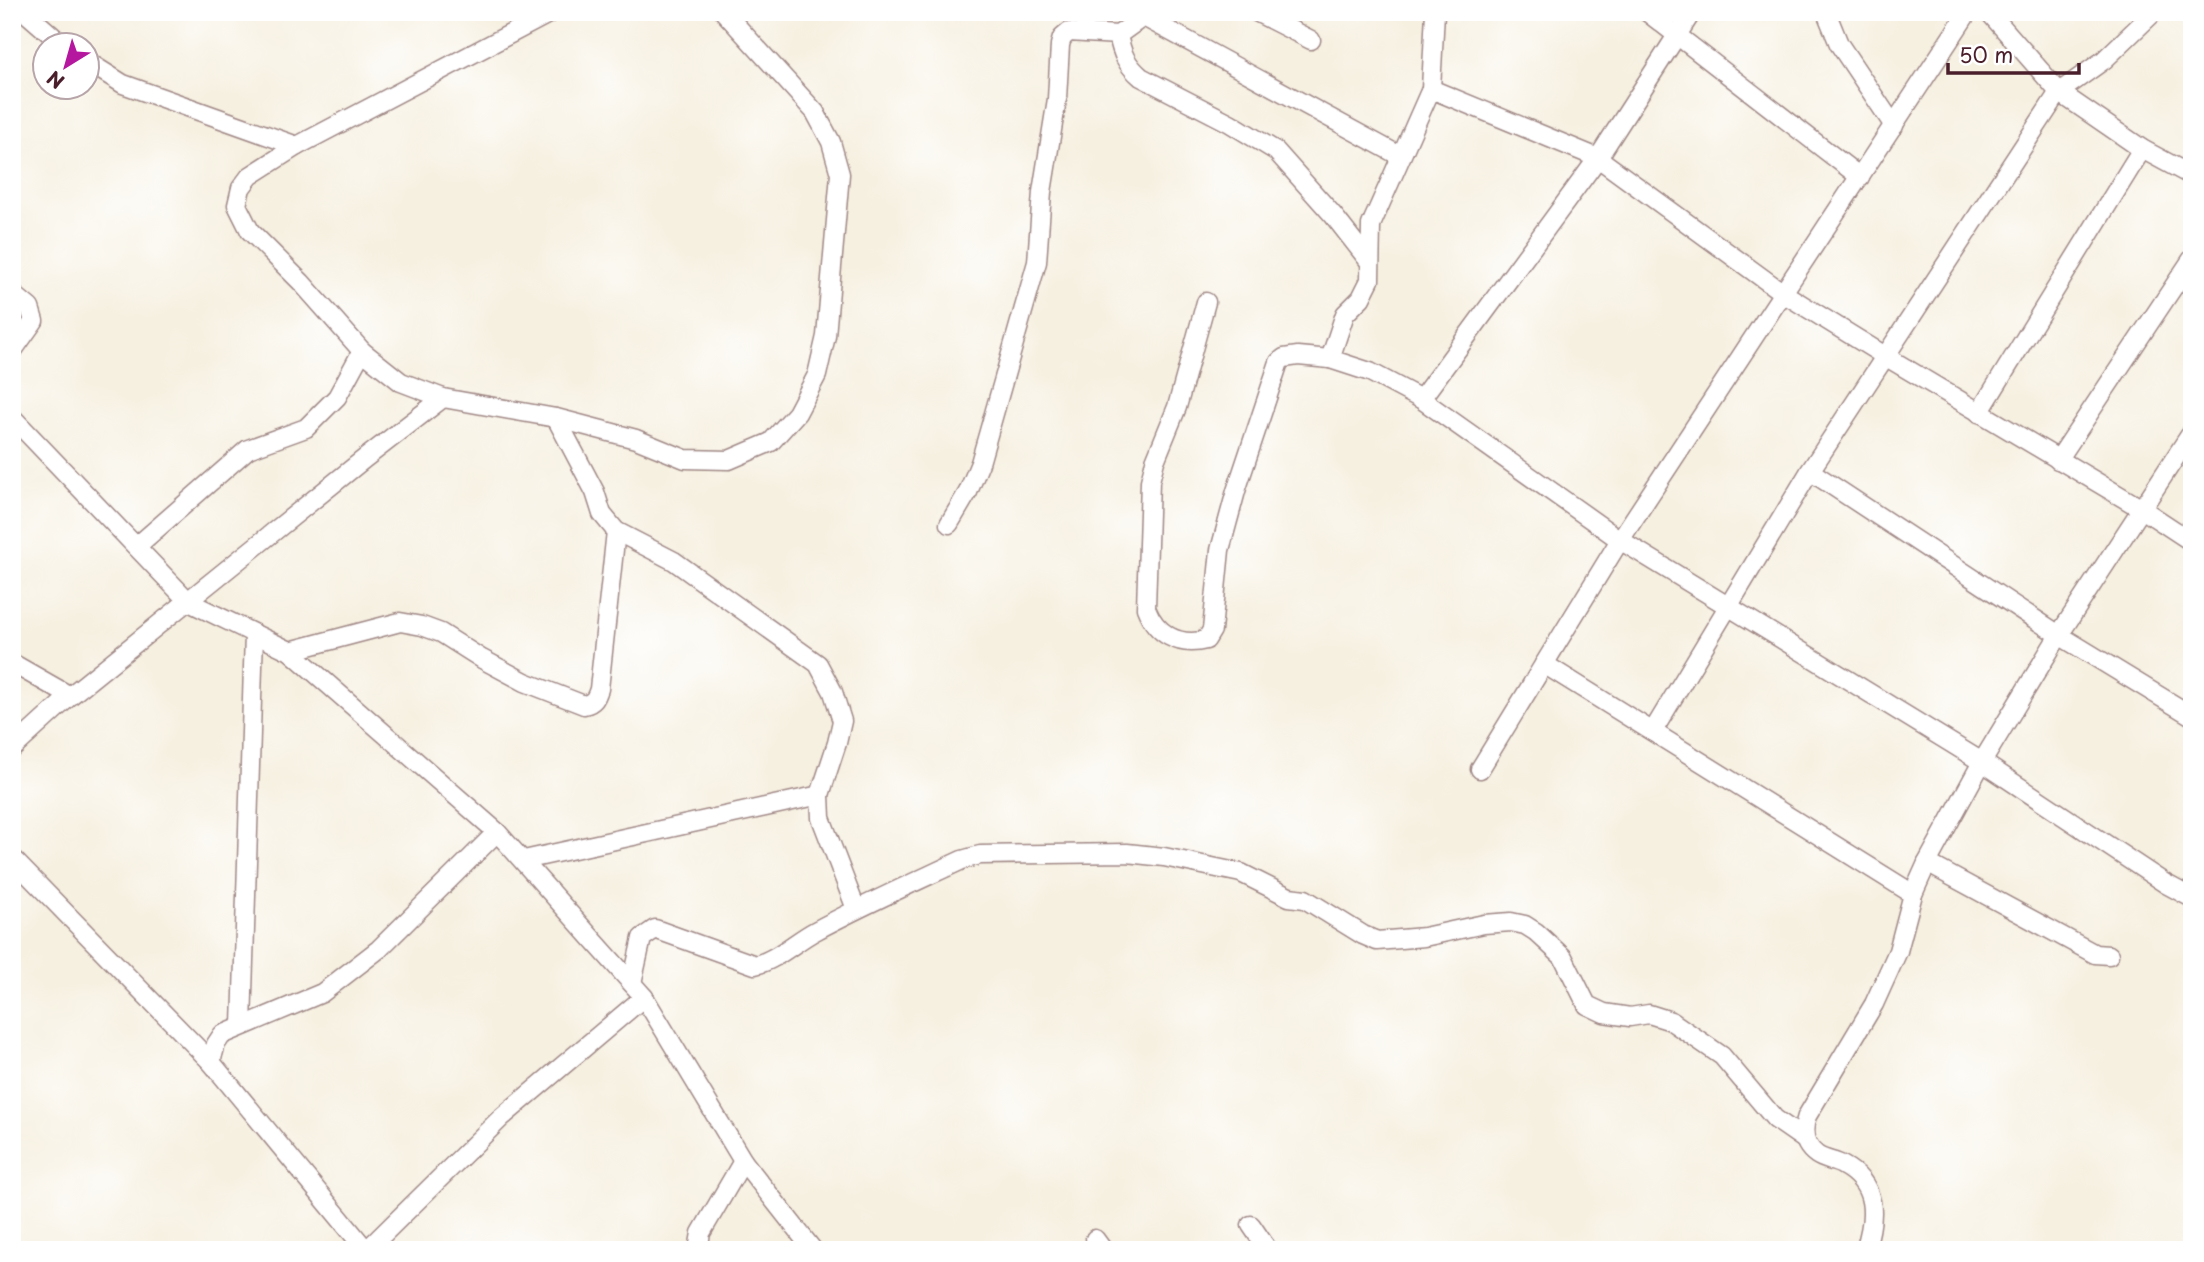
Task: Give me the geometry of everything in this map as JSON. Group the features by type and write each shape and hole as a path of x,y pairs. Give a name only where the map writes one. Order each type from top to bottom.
{"street":[{"path":"25,12 48,32"},
{"path":"552,12 297,146 250,176 241,188 237,205 250,231 362,351 401,382 443,398 556,418 636,439 685,459 729,460 771,442 797,413 817,376 826,337 840,174 831,142 815,111 724,12"},
{"path":"1256,12 1311,40"},
{"path":"1330,359 1345,314 1361,298 1370,281 1371,225 1400,156 1425,108 1431,89 1435,12"},
{"path":"1647,12 1860,177"},
{"path":"1421,399 1598,158 1692,12"},
{"path":"1826,12 1839,44 1894,126"},
{"path":"1480,769 1620,540 1968,12"},
{"path":"1989,12 2059,92 2142,149 2192,176"},
{"path":"1653,731 1810,471 2059,92 2104,60 2154,12"},
{"path":"949,524 968,492 980,463 1037,262 1042,192 1057,99 1060,45 1062,38 1069,32 1118,36 1147,15 1400,156"},
{"path":"1118,36 1122,55 1129,68 1141,77 1230,123 1276,151 1333,215 1369,261"},
{"path":"102,71 122,85 297,146"},
{"path":"1431,89 1598,158 1783,293 2142,509 2192,542"},
{"path":"1979,413 2142,149"},
{"path":"2058,460 2192,259"},
{"path":"12,293 30,308 34,321 12,352"},
{"path":"1206,302 1177,407 1155,461 1150,481 1146,608 1157,626 1174,639 1195,642 1206,640 1212,631 1220,550 1236,492 1279,362 1284,358 1298,356 1330,359 1370,372 1421,399 1620,540 1982,762 2166,884 2192,898"},
{"path":"137,546 248,449 306,428 337,397 362,351"},
{"path":"12,749 70,696 443,398"},
{"path":"556,418 595,492 602,514 617,531 674,561 722,598 768,627 818,664 833,692 842,721 820,795 821,818 856,909"},
{"path":"15,423 189,601 290,652 497,832 638,990 743,1161 813,1250"},
{"path":"1804,1139 1803,1127 1807,1116 1874,1004 1898,951 1913,894 1982,762 2059,635 2192,432"},
{"path":"1810,471 2059,635 2192,716"},
{"path":"290,652 400,622 441,633 525,682 584,705 591,703 596,699 599,689 617,531"},
{"path":"242,1026 254,634"},
{"path":"12,663 70,696"},
{"path":"1544,664 1913,894"},
{"path":"524,860 820,795"},
{"path":"211,1062 218,1040 242,1026 322,993 379,949 497,832"},
{"path":"12,858 211,1062 366,1250 501,1118 638,990 642,938 655,929 755,965 765,963 797,940 856,909 962,860 980,855 1127,853 1164,857 1241,873 1289,897 1305,899 1377,941 1424,937 1484,924 1511,922 1525,925 1563,957 1587,1005 1604,1013 1630,1017 1649,1014 1671,1021 1698,1038 1722,1056 1775,1119 1804,1139 1817,1156 1842,1165 1859,1178 1873,1199 1872,1229 1866,1250"},
{"path":"1927,863 2095,954 2109,955"},
{"path":"698,1250 701,1233 743,1161"},
{"path":"1251,1225 1268,1250"}]}
